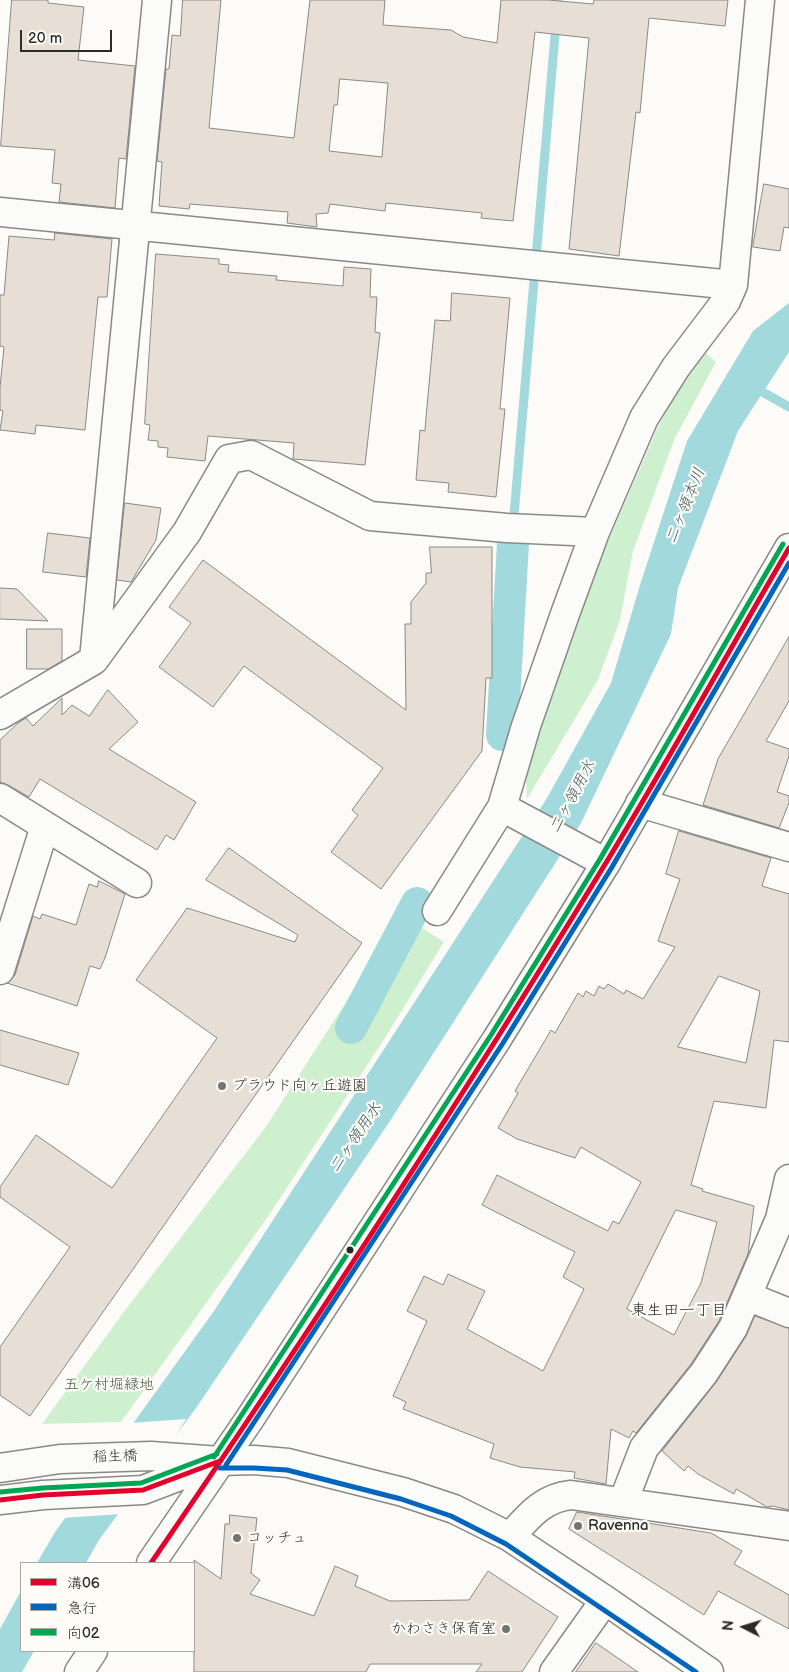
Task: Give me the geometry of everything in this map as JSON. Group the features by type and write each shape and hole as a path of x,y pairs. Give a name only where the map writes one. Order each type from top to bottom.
{"street":[{"path":"94,660 157,0"},
{"path":"437,910 509,811 526,726 595,532 644,418 676,366 726,301 733,285 760,0"},
{"path":"0,212 733,285"},
{"path":"0,715 94,660 187,532 229,459 251,455 370,516 507,528 595,532"},
{"path":"151,1562 220,1461 497,1039 606,863 789,548"},
{"path":"0,798 137,883"},
{"path":"640,803 789,847"},
{"path":"509,811 606,863"},
{"path":"0,970 45,826"},
{"path":"623,1502 644,1448 704,1373 733,1328 785,1220 789,1180"},
{"path":"747,1296 789,1313"},
{"name":"稲生橋","path":"0,1468 60,1459 169,1457 220,1461"},
{"path":"0,1500 43,1495 142,1490 220,1461 254,1460 288,1463 403,1492 454,1509 510,1537 709,1672"},
{"path":"510,1537 541,1504 556,1496 570,1495 789,1526"},
{"path":"554,1672 605,1600"},
{"path":"79,1672 92,1652"}],"green space":[{"path":"700,348 716,362 675,438 633,551 620,620 598,680 527,799 525,760 581,604 658,427"},
{"name":"五ケ村堀緑地","path":"402,915 444,942 383,1041 269,1215 121,1422 42,1424 126,1309 265,1128"}],"water":[{"path":"789,303 789,352 738,431 678,588 671,634 581,823 390,1121 196,1408 99,1540 87,1562 38,1562 55,1532 214,1311 547,798 611,683 640,585 687,441 753,331"},
{"path":"20,1593 20,1652 33,1652 22,1672 0,1672 0,1629"}],"pier":[{"path":"186,1419 161,1460 121,1514 62,1518 130,1423"}],"building":[{"path":"12,0 48,0 48,3 84,7 78,60 135,66 126,159 119,158 115,208 59,202 61,184 52,183 55,150 1,146"},
{"path":"183,0 221,0 209,128 294,138 310,0 385,0 383,25 451,30 463,37 497,43 501,0 548,0 593,4 594,0 728,0 725,26 649,18 640,113 636,112 619,256 569,249 589,38 535,32 513,221 481,218 482,213 386,203 385,211 330,204 328,213 316,214 317,227 287,223 288,212 190,204 189,209 159,206 162,162 157,161 166,69 169,69 172,35 180,36","holes":["340,79 388,83 382,157 329,151 334,105 337,105"]},
{"path":"764,184 789,189 789,228 784,227 780,251 753,247"},
{"path":"55,233 112,239 107,297 98,297 85,430 36,425 35,434 0,430 3,411 0,410 0,387 4,347 0,346 0,295 4,295 9,236 54,240"},
{"path":"156,254 219,259 219,264 229,265 228,272 277,276 276,280 343,286 344,267 371,269 370,297 377,297 375,332 380,333 365,465 293,459 294,443 208,436 205,461 167,457 168,448 158,447 158,441 148,440 150,425 145,424"},
{"path":"452,293 510,298 500,409 505,409 496,497 448,492 449,483 416,480 420,430 425,431 435,320 450,321"},
{"path":"125,503 161,508 156,540 131,582 117,580"},
{"path":"48,533 90,538 86,577 43,572"},
{"path":"430,547 492,547 492,678 486,678 482,751 381,889 331,852 358,815 352,810 383,768 244,666 213,707 159,667 191,623 169,607 203,560 406,710 405,624 411,624 411,602 426,583 426,573 431,573"},
{"path":"0,588 17,589 48,621 0,619"},
{"path":"27,629 62,629 62,661 48,669 27,669"},
{"path":"789,637 789,701 766,741 789,749 789,756 777,792 789,796 789,803 779,828 703,805 718,759"},
{"path":"108,690 138,722 109,749 196,802 174,840 166,835 157,850 40,779 29,797 0,782 0,740 18,723 26,718 33,726 62,698 62,715 72,705 89,716"},
{"path":"679,831 771,858 762,886 789,894 789,1042 774,1040 766,1108 714,1101 691,1185 703,1189 702,1191 754,1206 748,1254 719,1321 691,1364 636,1433 633,1431 629,1438 611,1429 606,1484 574,1478 575,1472 520,1467 490,1458 494,1444 403,1409 406,1402 393,1396 427,1321 407,1311 424,1276 443,1285 448,1274 485,1291 467,1329 543,1371 584,1289 563,1277 575,1252 482,1205 497,1175 608,1231 613,1221 619,1224 641,1182 581,1147 575,1158 517,1139 498,1128 518,1093 515,1091 551,1030 555,1033 578,993 583,997 586,991 594,996 599,986 604,989 608,984 624,994 626,990 643,999 675,947 658,941 680,879 666,874","holes":["719,976 760,991 746,1063 678,1047","676,1210 717,1222 701,1283 674,1335 627,1309"]},
{"name":"プラウド向ヶ丘遊園","path":"229,848 362,943 30,1416 0,1395 0,1347 70,1247 0,1197 0,1187 36,1135 112,1188 217,1038 136,980 187,908 295,942 298,935 206,880"},
{"path":"99,881 125,894 105,958 100,969 90,966 77,1006 7,983 15,975 33,916 40,919 42,914 76,925 89,884 97,887"},
{"path":"0,1030 79,1053 68,1085 0,1065"},
{"path":"755,1316 789,1328 789,1510 773,1506 767,1507 736,1489 734,1494 698,1474 688,1466 684,1471 662,1451 717,1381 746,1336"},
{"path":"577,1512 711,1533 742,1551 734,1564 789,1595 789,1629 718,1591 704,1615 569,1529"},
{"path":"230,1515 257,1518 251,1573 260,1580 250,1594 314,1616 335,1566 358,1576 355,1586 390,1601 469,1600 488,1571 558,1617 522,1672 476,1672 482,1664 370,1664 366,1672 194,1672 194,1560 221,1579 225,1524 229,1524"},
{"path":"596,1643 638,1672 576,1672"}],"waterway":[{"path":"514,515 558,0"},
{"path":"752,386 789,407"},
{"path":"502,735 513,543"},
{"path":"351,1028 417,903"}],"transit line":[{"name":"向02","path":"214,1457 491,1035 600,859 783,544"},
{"name":"溝06","path":"152,1562 268,1391 495,1042 628,827 789,548"},
{"name":"急行","path":"226,1465 503,1043 612,867 789,563"},
{"name":"向02","path":"0,1492 141,1483 217,1454"},
{"name":"溝06","path":"0,1500 43,1495 143,1490 220,1461"},
{"name":"急行","path":"220,1468 287,1470 401,1499 451,1516 506,1544 696,1672"}],"place":[{"name":"プラウド向ヶ丘遊園","path":"222,1086"},
{"name":"Ravenna","path":"578,1526"},
{"name":"コッチュ","path":"237,1538"},
{"name":"かわさき保育室","path":"506,1629"}],"district":[{"name":"東生田一丁目","path":"679,1311"}],"water label":[{"name":"二ヶ領本川","path":"686,506"},
{"name":"二ヶ領用水","path":"573,797"},
{"name":"二ヶ領用水","path":"356,1138"}]}
